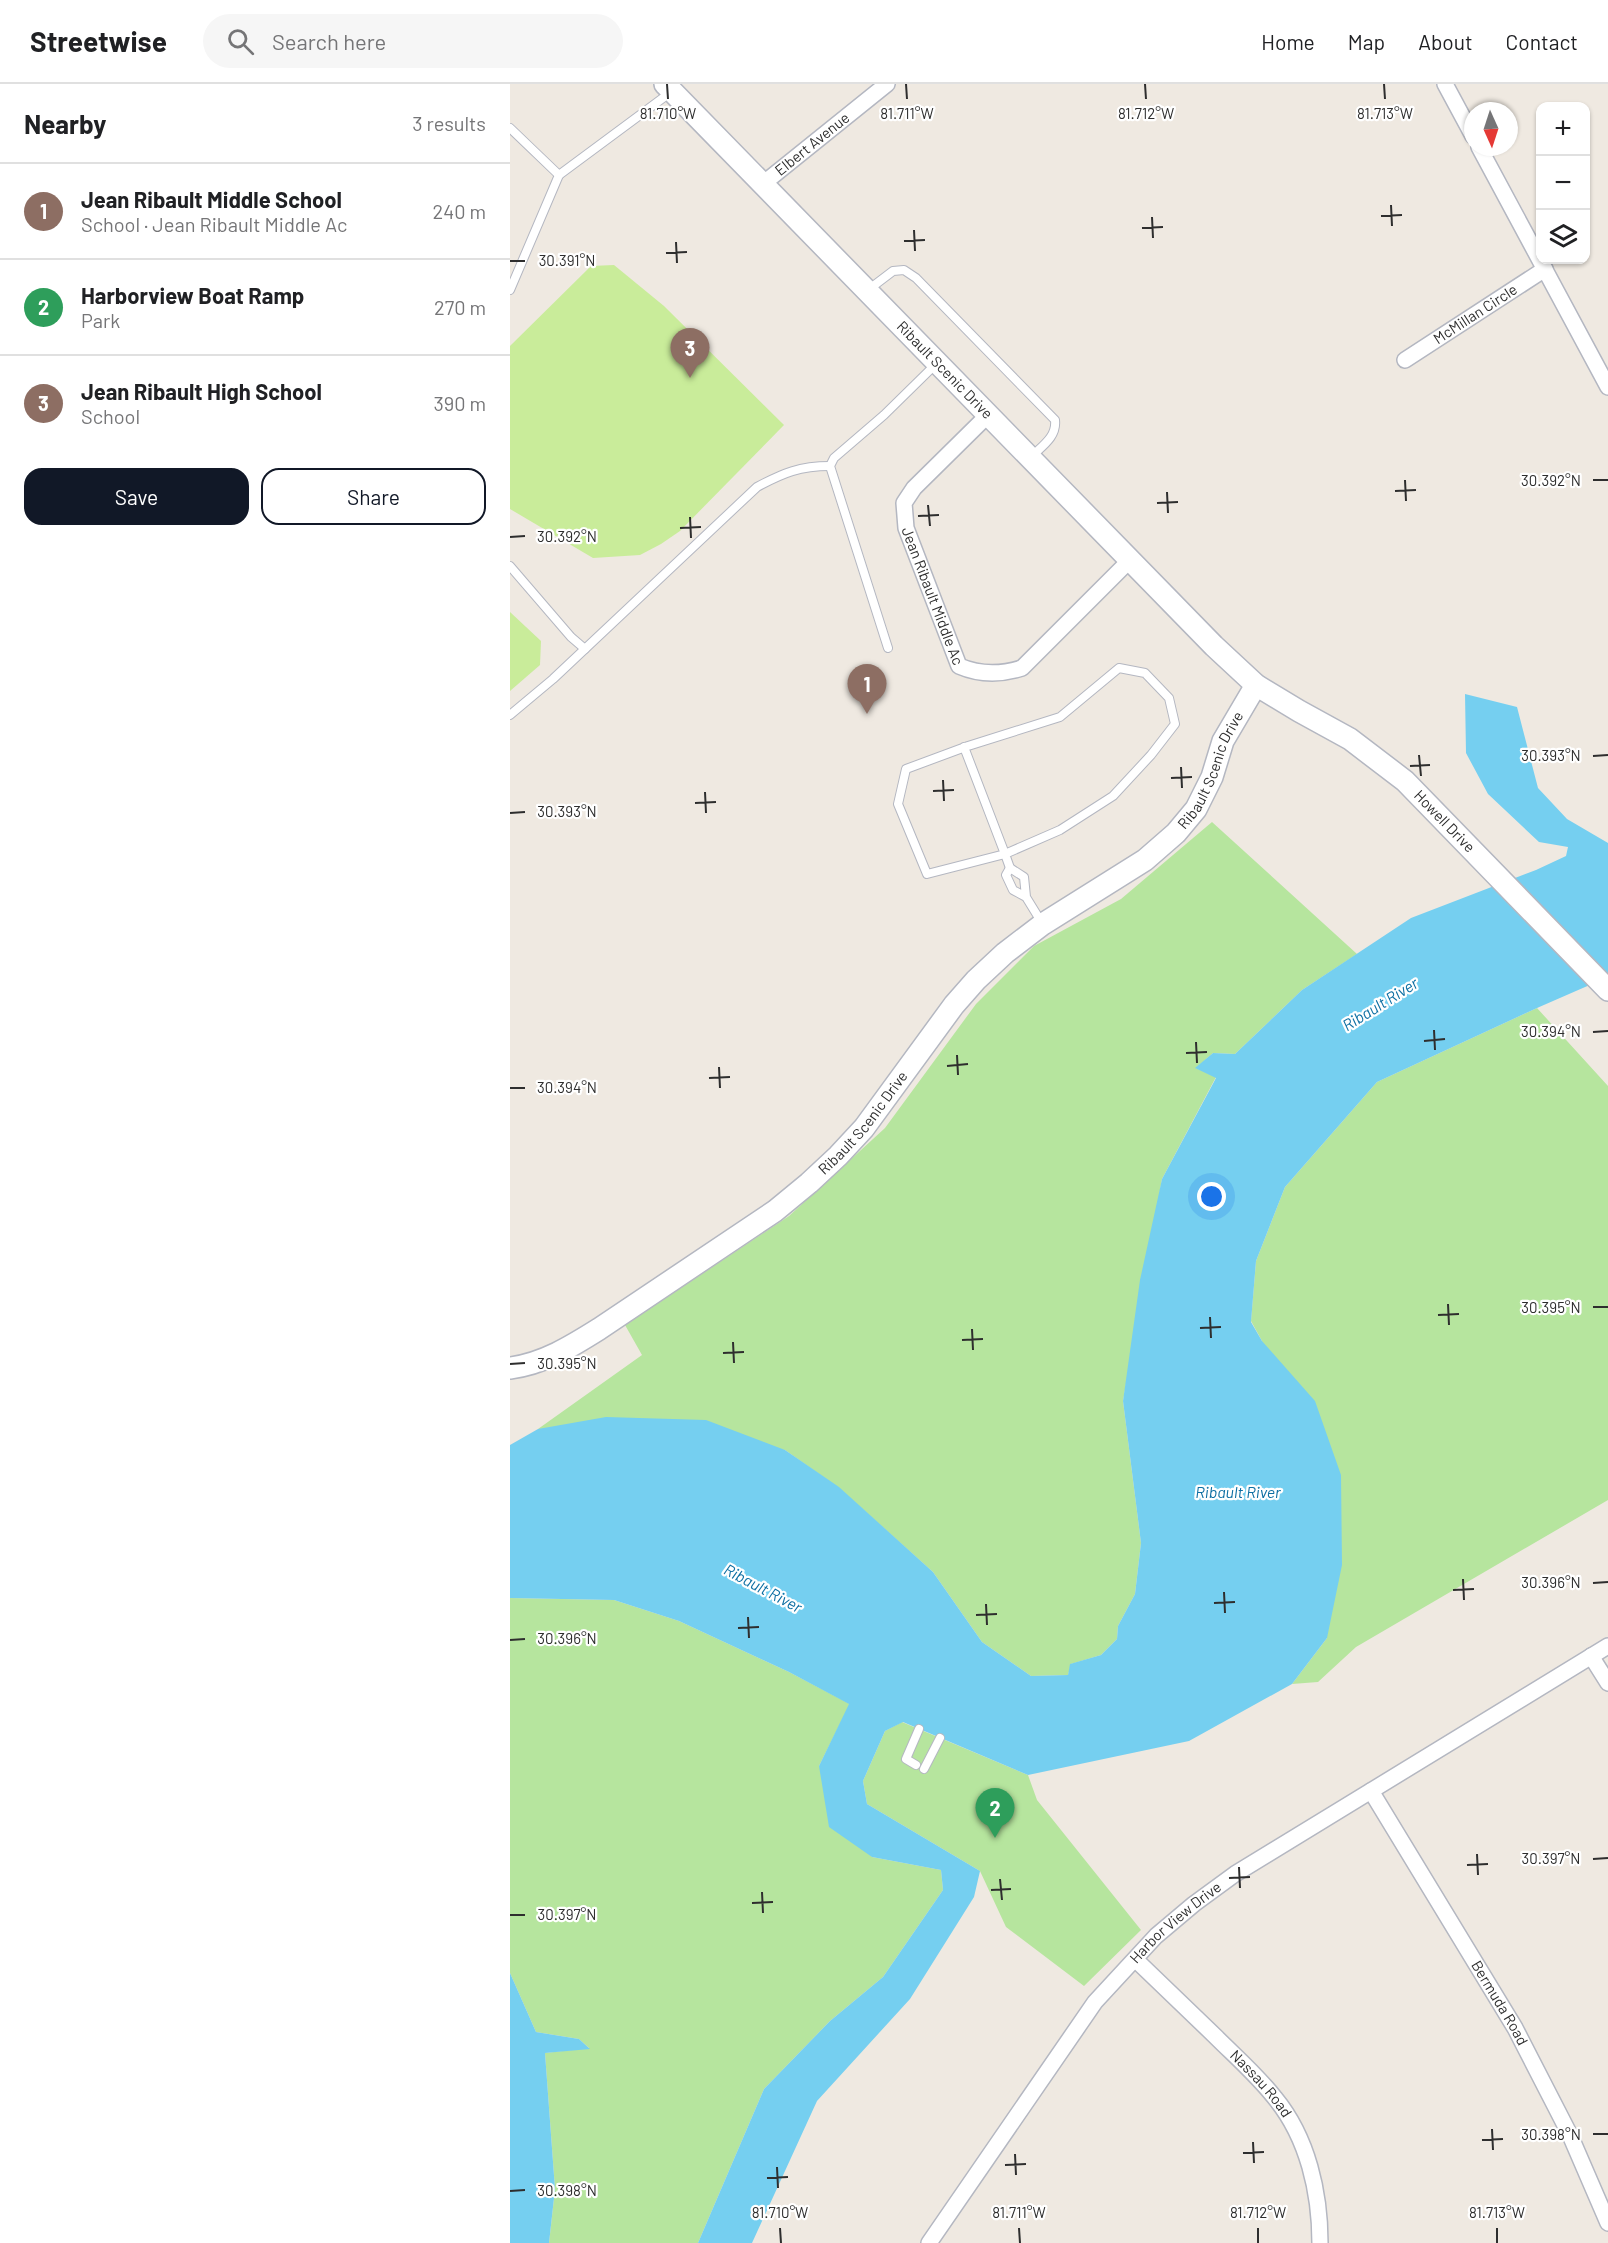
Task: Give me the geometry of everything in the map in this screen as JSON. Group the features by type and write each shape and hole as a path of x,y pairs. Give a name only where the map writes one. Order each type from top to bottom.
{"street":[{"name":"Elbert Avenue","path":"764,183 887,84"},
{"path":"1444,84 1464,120"},
{"name":"Ribault Scenic Drive","path":"510,1368 546,1358 590,1335 776,1211 809,1183 864,1128 954,1005 976,980 1005,953 1043,924 1145,860 1176,833 1196,809 1212,777 1223,741 1256,685 1129,561 669,87"},
{"path":"1484,156 1608,387"},
{"name":"McMillan Circle","path":"1405,360 1545,269"},
{"name":"Jean Ribault Middle Ac","path":"988,415 914,488 904,503 906,528 959,666 969,671 987,674 1006,673 1022,668 1129,561"},
{"name":"Howell Drive","path":"1256,685 1359,745 1405,781 1608,990"},
{"name":"Harbor View Drive","path":"929,2243 1095,2002 1156,1936 1235,1874 1608,1646"},
{"path":"1592,1656 1608,1683"},
{"name":"Bermuda Road","path":"1371,1791 1515,2028 1570,2135 1608,2223"},
{"name":"Nassau Road","path":"1136,1960 1252,2072 1276,2099 1294,2127 1316,2186 1320,2243"}],"lane":[{"path":"510,290 559,175 669,87"},
{"path":"510,128 559,175"},
{"path":"867,290 893,271 904,270 916,278 1014,377 1055,420 1056,428 1050,439 1030,458"},
{"path":"888,648 830,466 834,458 884,415 937,363"},
{"path":"510,715 553,679 757,487 795,469 808,466 830,466"},
{"path":"510,566 571,637 585,649"},
{"path":"1119,668 1145,673 1169,698 1175,724 1151,755 1113,796 1060,830 1005,854 927,874 898,804 906,769 964,747 1059,717 1119,668"},
{"path":"964,747 1010,868 1024,877 1026,897 1043,924"},
{"path":"1010,868 1006,875 1013,890 1026,897"},
{"path":"916,1765 906,1758 920,1729"},
{"path":"924,1769 939,1738"}],"green space":[{"path":"614,265 664,306 784,425 680,531 640,555 593,558 510,509 510,346 591,266"},
{"path":"510,612 541,641 540,665 510,691"},
{"path":"1212,822 1357,954 1302,990 1235,1054 1213,1053 1196,1068 1216,1077 1162,1179 1123,1401 1141,1543 1135,1594 1118,1626 1117,1639 1101,1655 1071,1664 1068,1675 1031,1676 982,1642 933,1572 839,1488 785,1450 538,1429 642,1355 625,1325 789,1216 885,1128 976,1004 1034,946 1121,899"},
{"path":"1537,1008 1608,1086 1608,1500 1356,1647 1318,1682 1292,1684 1327,1638 1262,1341 1251,1321 1256,1261 1285,1187 1377,1082"},
{"path":"510,1598 614,1600 679,1621 789,1672 850,1704 819,1766 872,1857 941,1870 943,1890 883,1977 830,2021 764,2089 698,2243 549,2243 555,2189 545,2053 589,2048 579,2039 536,2032 510,1973"},
{"path":"902,1722 1028,1775 1037,1800 1141,1930 1084,1986 1006,1927 980,1871 867,1804 863,1781 885,1731"}],"water":[{"name":"Ribault River","path":"1465,694 1517,707 1538,788 1567,819 1608,843 1608,977 1377,1082 1285,1187 1256,1261 1251,1322 1262,1341 1315,1401 1341,1475 1342,1565 1327,1638 1292,1684 1189,1741 1028,1775 903,1722 885,1731 863,1781 867,1804 980,1871 974,1897 910,1999 817,2101 752,2243 698,2243 764,2089 830,2021 883,1977 943,1890 941,1870 872,1857 829,1827 819,1766 849,1704 789,1672 679,1621 614,1600 510,1598 510,1445 538,1429 606,1417 706,1420 785,1450 839,1487 933,1572 982,1642 1031,1676 1068,1675 1070,1664 1101,1655 1117,1639 1118,1626 1135,1594 1141,1543 1123,1401 1140,1280 1162,1179 1216,1078 1195,1068 1213,1053 1235,1054 1302,990 1411,918 1536,870 1566,856 1568,847 1539,842 1488,794 1466,753"},
{"path":"510,1973 536,2032 579,2039 590,2049 545,2053 555,2189 549,2243 510,2243"}],"place":[{"name":"Jean Ribault High School","path":"690,378"},
{"name":"Jean Ribault Middle School","path":"867,714"},
{"name":"Harborview Boat Ramp","path":"995,1838"}]}
